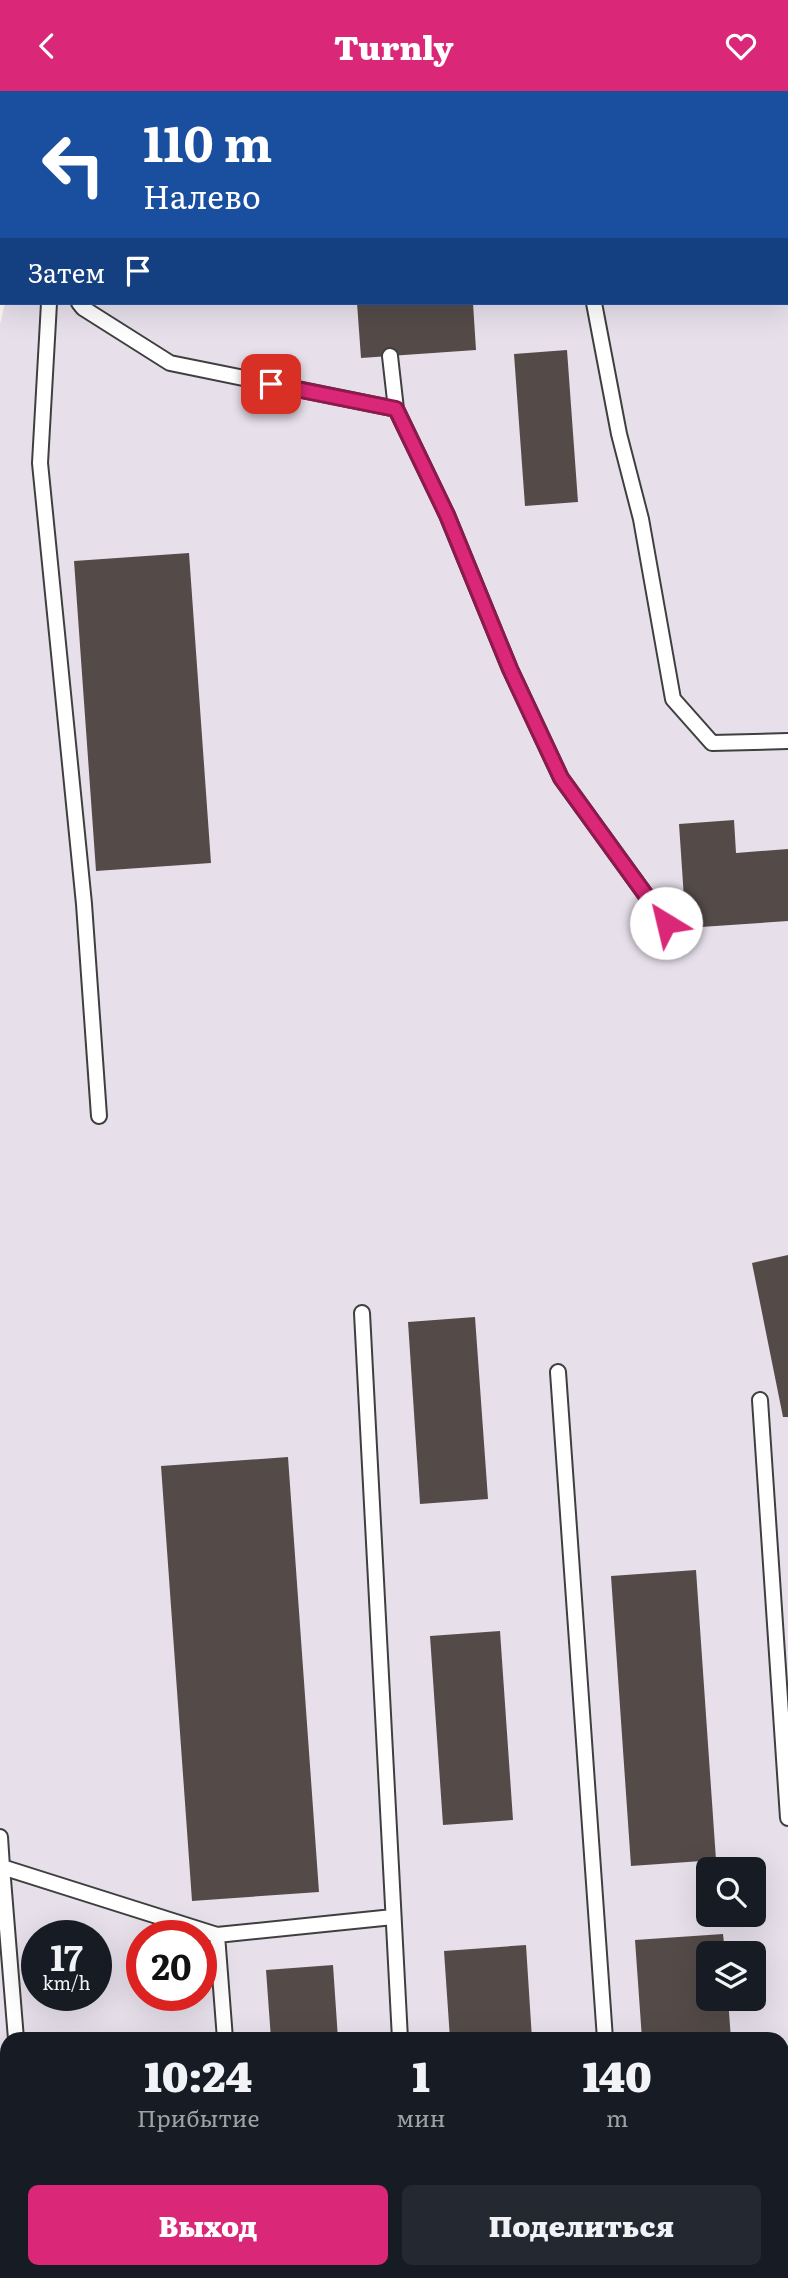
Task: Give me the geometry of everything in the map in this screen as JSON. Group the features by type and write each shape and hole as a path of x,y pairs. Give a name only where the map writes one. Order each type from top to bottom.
{"lane":[{"path":"49,305 40,463 84,904 99,1116"},
{"path":"81,305 170,363 396,409"},
{"path":"594,305 619,434 641,519 673,699 712,743 788,741"},
{"path":"390,356 396,409 447,515 510,669 561,778 666,923"},
{"path":"362,1313 400,2032"},
{"path":"558,1371 605,2032"},
{"path":"760,1400 788,1818"},
{"path":"0,1837 15,2032"},
{"path":"2,1867 170,1920"},
{"path":"224,2032 217,1935 393,1917"}],"shaded area":[{"path":"5,305 788,305 788,2032 0,2032 0,324"}],"building":[{"path":"357,305 473,305 476,350 361,358"},
{"path":"567,350 578,502 525,506 514,354"},
{"path":"189,553 211,863 96,871 74,561"},
{"path":"734,820 736,853 788,849 788,921 686,928 679,824"},
{"path":"788,1255 788,1417 783,1417 752,1263"},
{"path":"475,1317 488,1499 420,1504 408,1322"},
{"path":"288,1457 319,1892 192,1901 161,1466"},
{"path":"696,1570 716,1857 696,1857 696,1861 631,1866 611,1576"},
{"path":"500,1631 513,1820 443,1825 430,1636"},
{"path":"723,1934 724,1941 696,1941 696,2011 729,2011 730,2032 642,2032 635,1940"},
{"path":"526,1945 532,2032 450,2032 444,1951"},
{"path":"333,1965 338,2032 270,2032 266,1970"}],"route":[{"path":"271,384 396,409 447,515 510,669 561,778 666,923"}]}
